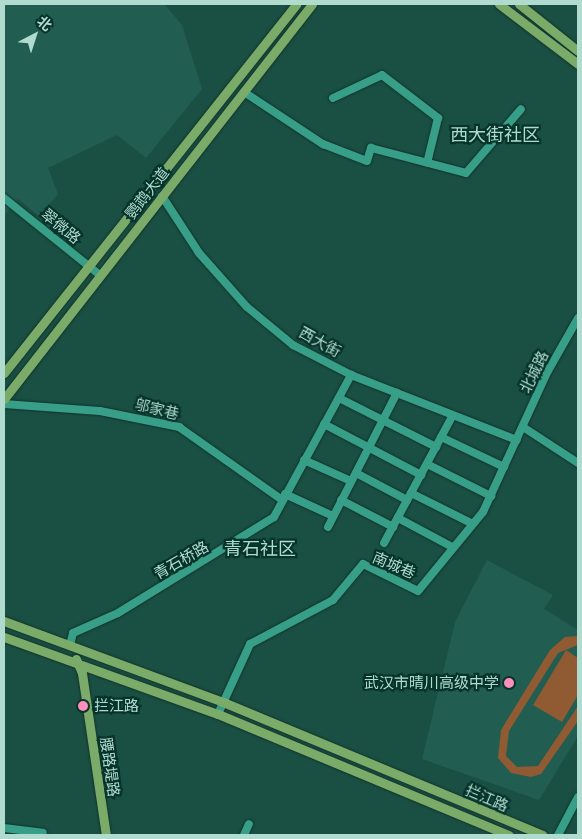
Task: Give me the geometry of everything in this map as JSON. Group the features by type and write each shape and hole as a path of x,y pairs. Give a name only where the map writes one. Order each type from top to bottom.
{"main road":[{"name":"鹦鹉大道","path":"4,373 296,4"},
{"name":"鹦鹉大道","path":"4,399 312,4"},
{"path":"499,4 578,64"},
{"path":"519,4 578,51"},
{"name":"拦江路","path":"4,621 223,702 542,835"},
{"name":"拦江路","path":"4,637 77,661 218,714 509,835"},
{"name":"腰路堤路","path":"70,645 77,661 106,835"}],"street":[{"path":"333,98 382,75 438,118 427,163"},
{"path":"244,92 323,144 367,162 371,148 466,173 521,109"},
{"name":"西大街","path":"162,196 200,253 247,307 293,345 351,376 517,440"},
{"name":"翠微路","path":"4,198 101,276"},
{"name":"北城路","path":"517,440 578,318"},
{"name":"青石桥路","path":"70,645 72,633 118,613 243,540 274,517 351,376"},
{"path":"328,527 397,393"},
{"path":"339,398 436,447"},
{"name":"邬家巷","path":"4,404 100,411 179,427 284,497 333,516"},
{"path":"384,543 453,415"},
{"path":"324,424 421,474"},
{"path":"523,427 578,463"},
{"path":"441,437 504,467"},
{"name":"南城巷","path":"218,714 250,644 333,600 363,564 418,591 452,547 473,524 491,496 517,440"},
{"path":"304,460 352,481"},
{"path":"426,464 491,496"},
{"path":"356,473 473,524"},
{"path":"341,500 393,527"},
{"path":"398,518 452,547"},
{"path":"558,835 578,797"},
{"path":"244,835 249,824"},
{"path":"4,828 43,832"}],"shaded area":[{"path":"4,4 164,4 182,25 202,89 146,158 117,135 48,168 58,194 39,216 18,199 4,216"},
{"name":"武汉市晴川高级中学","path":"487,560 553,595 544,609 578,630 578,736 539,800 422,759 455,622"},
{"path":"578,636 578,645 558,653 509,731 506,756 517,767 538,766 578,706 578,721 541,774 531,777 511,773 498,758 501,730 550,650 565,637"},
{"path":"566,650 578,658 578,695 562,722 533,705"}],"place":[{"name":"武汉市晴川高级中学","path":"509,683"},
{"name":"拦江路","path":"83,706"}],"district":[{"name":"西大街社区","path":"495,135"},
{"name":"青石社区","path":"260,549"}]}
